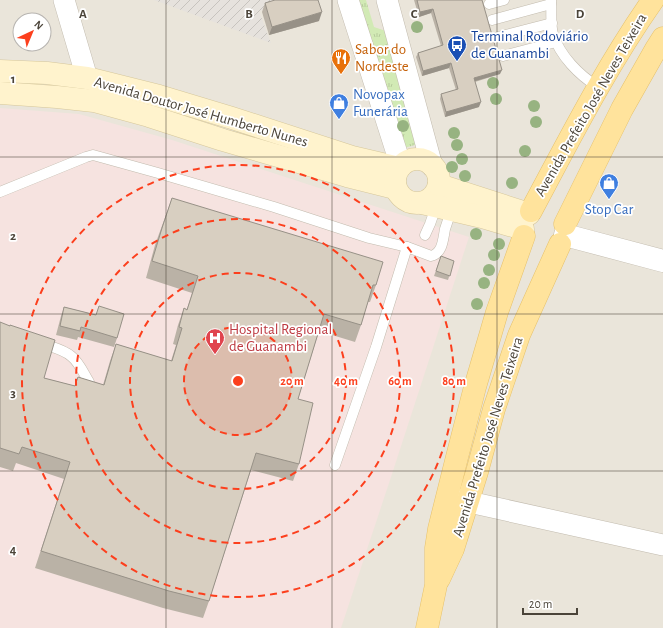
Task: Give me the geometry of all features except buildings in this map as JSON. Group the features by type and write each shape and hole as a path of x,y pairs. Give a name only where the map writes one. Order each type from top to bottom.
{"main road":[{"name":"Avenida Prefeito José Neves Teixeira","path":"457,500 475,387 526,223 598,87 630,34 653,0"},
{"name":"Avenida Prefeito José Neves Teixeira","path":"427,628 436,585 436,548 439,529 477,472 494,409 519,335 563,234 622,109 661,46"},
{"name":"Avenida Doutor José Humberto Nunes","path":"0,71 47,73 87,78 159,96 352,157 398,174"},
{"name":"Avenida Doutor José Humberto Nunes","path":"0,93 94,101 149,116 223,140 347,176 398,174"},
{"path":"420,159 427,162 436,175 526,223 482,217 409,202 398,194 398,174 406,162 420,159"},
{"path":"436,175 436,193 428,201 436,207"},
{"path":"537,208 549,208 558,212 564,220 563,234 550,249 538,250 527,242 526,223 537,208"}],"street":[{"path":"64,0 87,78"},
{"path":"348,0 398,174"},
{"path":"387,0 436,175"},
{"path":"563,234 663,261"},
{"path":"457,500 663,545"}],"lane":[{"path":"489,4 504,0"},
{"path":"492,20 551,2 553,33 556,42 574,68 588,81 598,87"},
{"path":"498,37 552,23"},
{"path":"503,56 556,42"},
{"path":"0,192 93,155 274,207 369,238 407,247 422,244"},
{"path":"422,244 436,207"},
{"path":"422,244 431,256 437,254 441,246 445,229 436,207"},
{"path":"335,465 376,347 407,247"},
{"path":"30,339 72,356 89,382"}],"shaded area":[{"path":"0,0 663,0 663,628 0,628"},
{"path":"154,0 299,0 259,11 271,43"},
{"name":"Hospital Regional de Guanambi","path":"0,108 79,114 172,140 469,237 341,628 0,628"}],"green space":[{"path":"353,0 366,0 374,27 389,32 422,143 397,150"}],"place":[{"name":"Terminal Rodoviário de Guanambi","path":"457,62"},
{"name":"Sabor do Nordeste","path":"341,75"},
{"name":"Novopax Funerária","path":"339,120"},
{"name":"Stop Car","path":"609,200"},
{"name":"Hospital Regional de Guanambi","path":"215,355"}]}
